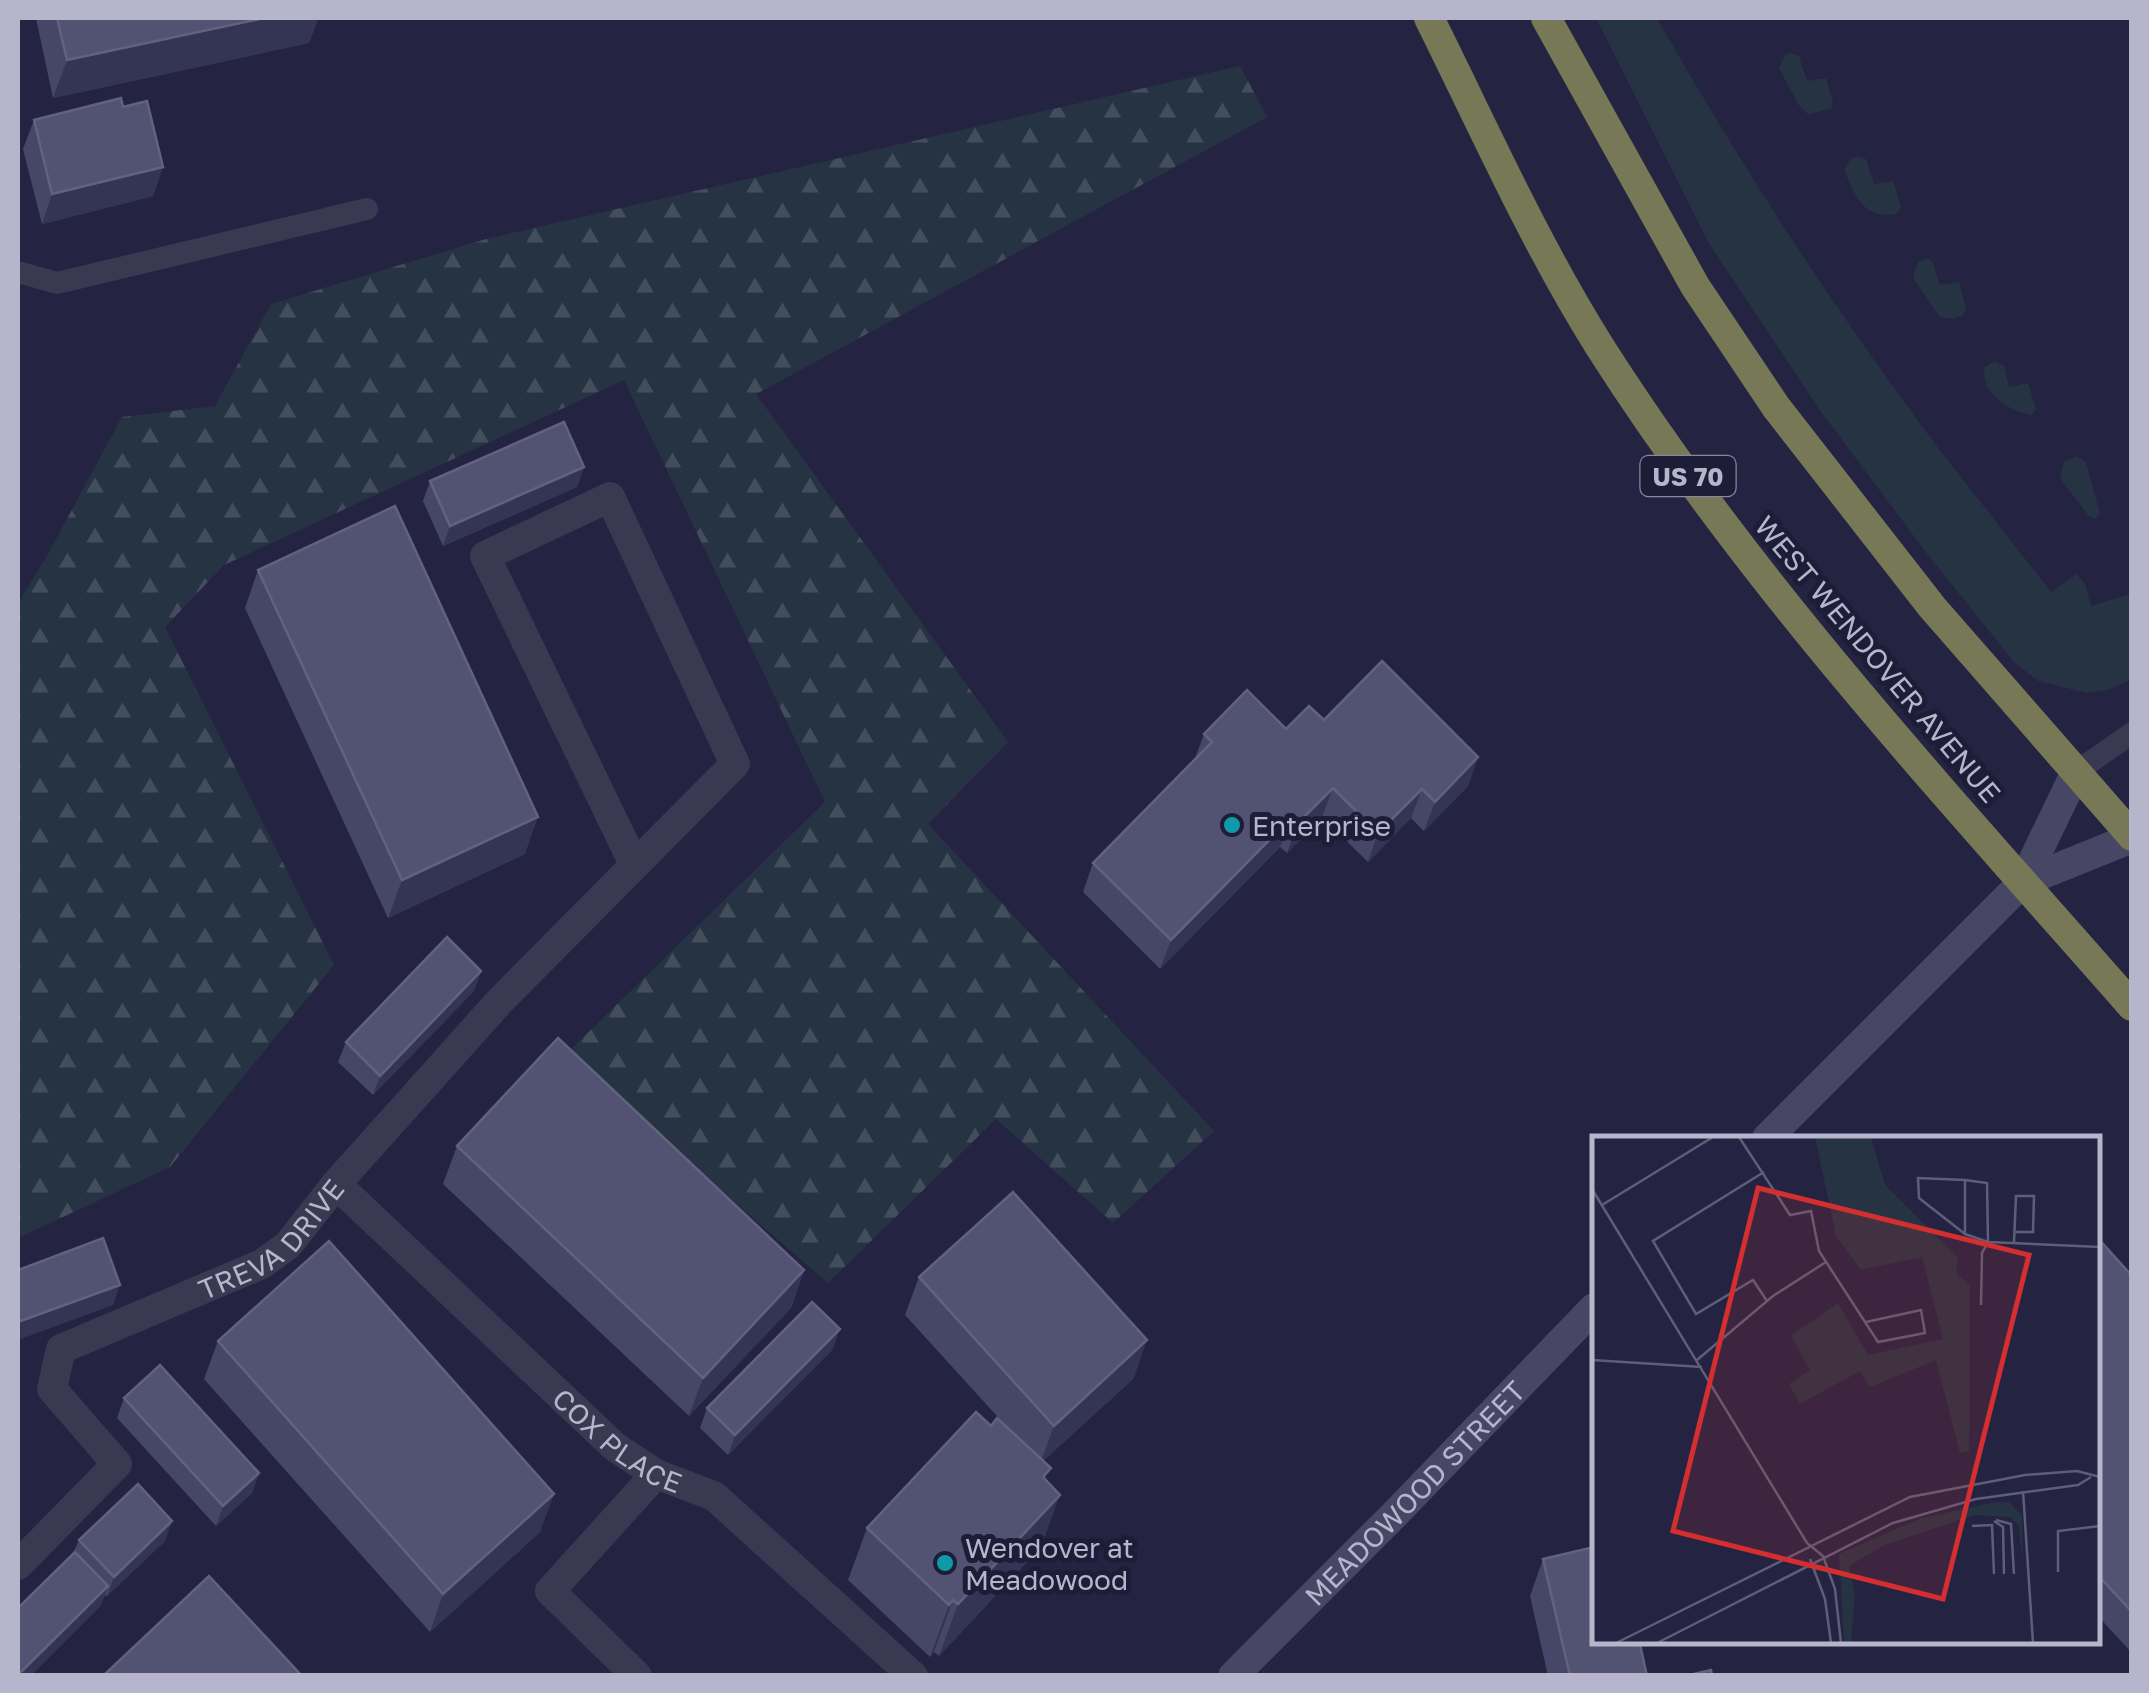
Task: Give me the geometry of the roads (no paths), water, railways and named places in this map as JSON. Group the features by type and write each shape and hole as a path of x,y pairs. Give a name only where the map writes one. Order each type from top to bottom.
{"highway":[{"name":"WEST WENDOVER AVENUE","path":"1429,18 1540,244 1600,346 1685,472 1845,678 2132,1006"},
{"path":"1546,18 1695,286 1776,407 1932,607 2132,837"}],"street":[{"name":"TREVA DRIVE","path":"18,1565 117,1464 52,1389 61,1349 262,1264 288,1244 336,1184 500,1002 735,764 610,497 485,556 634,864"},
{"path":"1769,1136 2023,882 2076,772"},
{"path":"2023,882 2132,837"},
{"name":"COX PLACE","path":"336,1184 615,1448 656,1474 714,1496 913,1676"},
{"name":"MEADOWOOD STREET","path":"1232,1676 1394,1516 1592,1310"},
{"path":"637,1676 550,1591 656,1474"}],"lane":[{"path":"18,272 58,283 366,209"},
{"path":"2076,772 2132,733"}],"place":[{"name":"Enterprise","path":"1232,825"},
{"name":"Wendover at Meadowood","path":"945,1563"}]}
